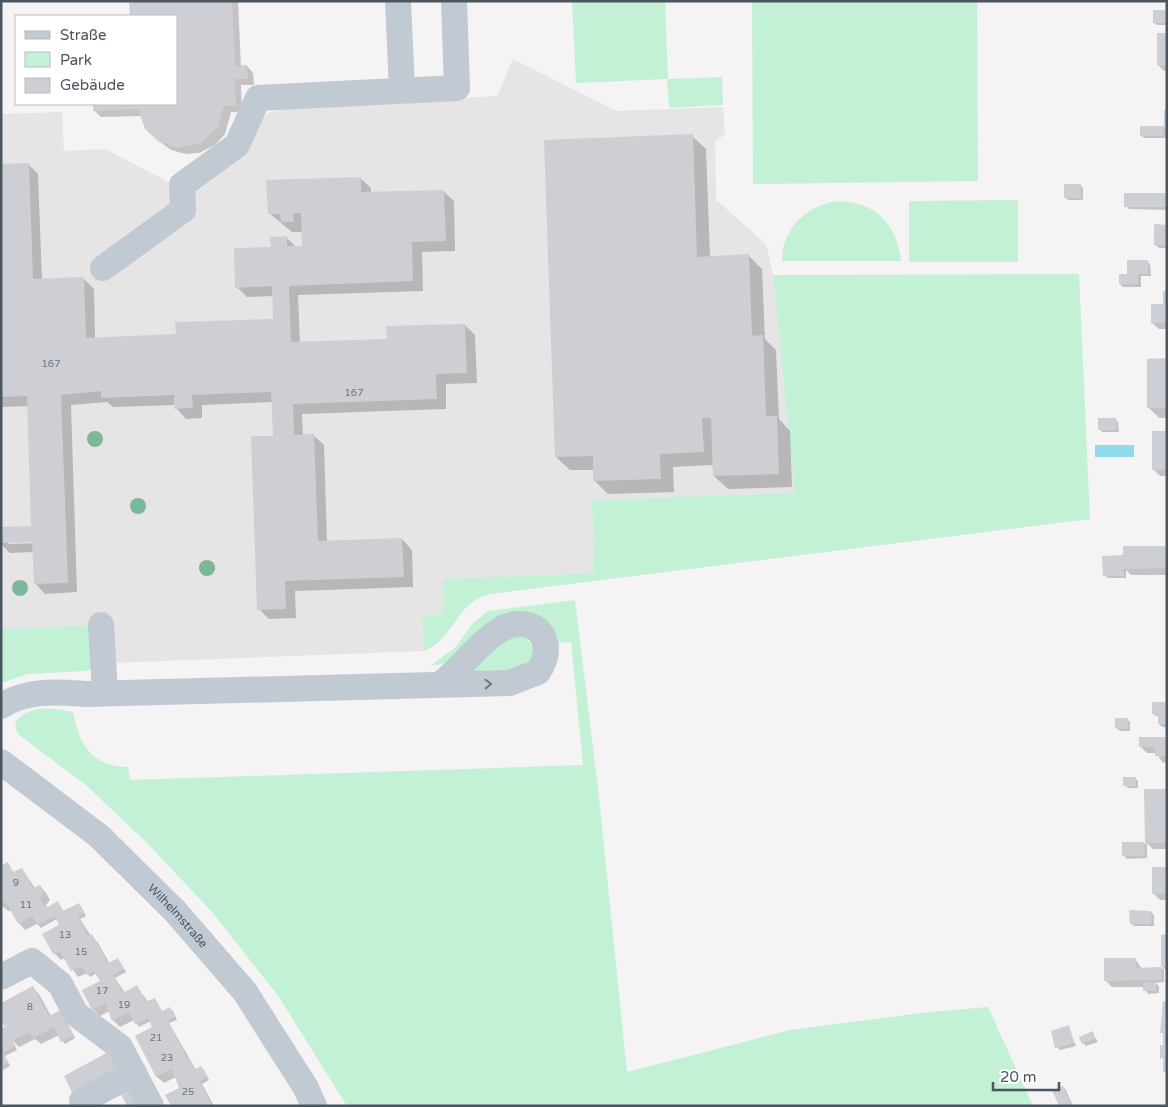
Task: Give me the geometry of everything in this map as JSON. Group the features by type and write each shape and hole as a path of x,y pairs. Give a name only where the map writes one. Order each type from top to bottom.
{"street":[{"path":"398,1 402,90"},
{"path":"103,268 183,210 182,185 237,145 258,98 457,88 454,1"},
{"path":"101,625 105,693"},
{"path":"1,706 13,698 46,692 105,693 439,685"},
{"name":"Wilhelmstraße","path":"1,762 99,836 175,911 245,992 306,1088 314,1106"},
{"path":"1,977 32,961 60,984 76,1014 120,1047 151,1106"},
{"path":"82,1101 134,1073"}],"shaded area":[{"path":"513,59 616,111 723,107 725,135 715,141 716,200 766,244 773,275 796,493 592,500 594,573 443,579 444,614 422,615 424,651 113,663 111,624 1,629 1,114 62,112 64,151 105,149 169,182 200,181 266,114 285,108 497,96"}],"green space":[{"path":"572,1 665,1 668,79 722,77 723,105 669,108 667,79 576,83"},
{"path":"752,1 977,1 978,181 753,184"},
{"path":"1018,200 1018,262 909,262 909,201"},
{"path":"838,201 864,206 882,218 895,236 901,261 782,261 786,238 798,220 816,207"},
{"path":"1079,274 1090,519 490,594 478,598 469,604 443,638 424,651 422,615 443,614 443,579 594,573 592,500 795,493 773,275"},
{"path":"575,600 598,788 627,1072 790,1030 929,1012 988,1007 1033,1106 347,1106 279,997 212,912 148,844 87,786 18,734 15,725 17,720 23,715 36,709 58,709 73,712 79,735 90,752 105,763 128,767 130,780 583,765 571,642 555,643 547,625 443,664 430,666 456,647 472,624 488,611"},
{"path":"90,625 91,669 85,671 28,674 1,683 1,629"},
{"path":"525,636 534,649 534,657 521,671 474,677 471,665 504,637"}],"water":[{"path":"1095,445 1134,445 1134,457 1095,457"}],"building":[{"path":"129,1 232,1 235,66 247,65 248,79 235,79 236,106 224,106 218,127 201,143 178,148 158,141 145,129 138,109 93,111 93,105 178,105 178,15 130,15"},
{"path":"1153,10 1167,10 1167,23 1153,23"},
{"path":"1157,33 1167,33 1167,65 1157,65"},
{"path":"1164,110 1167,110 1167,126 1164,126"},
{"path":"1140,126 1164,126 1163,136 1140,136"},
{"path":"693,134 697,257 749,254 752,336 763,335 766,416 777,416 779,474 713,476 711,418 702,418 704,452 660,454 661,479 593,481 593,456 555,457 544,140"},
{"path":"29,163 33,279 84,277 86,338 176,334 175,322 273,319 272,286 235,288 234,248 271,247 270,237 287,236 287,246 302,246 301,213 293,213 294,222 281,222 280,214 268,214 266,180 361,177 361,192 444,190 446,241 412,242 413,281 289,286 291,342 387,339 386,326 465,324 467,373 436,374 437,399 293,404 294,435 314,434 318,541 402,538 404,577 285,581 286,609 257,610 251,436 273,436 271,392 192,395 193,408 174,409 174,395 101,398 101,391 61,395 68,583 34,584 32,542 1,543 1,527 31,526 27,396 1,397 1,164"},
{"path":"1064,184 1081,184 1081,198 1064,198"},
{"path":"1124,193 1167,193 1167,207 1124,207"},
{"path":"1154,224 1167,225 1167,245 1154,245"},
{"path":"1127,260 1148,260 1148,274 1138,274 1138,284 1119,284 1119,274 1127,274"},
{"path":"1163,291 1167,291 1167,323 1151,323 1151,304 1163,304"},
{"path":"1167,358 1167,408 1147,408 1147,359"},
{"path":"1098,418 1116,418 1116,430 1098,430"},
{"path":"1152,431 1167,431 1167,470 1152,470"},
{"path":"1123,546 1167,546 1167,575 1165,568 1123,569 1124,576 1103,576 1102,556 1123,555"},
{"path":"1152,702 1167,702 1167,724 1158,724 1158,714 1152,714"},
{"path":"1115,718 1128,718 1128,729 1115,728"},
{"path":"1139,737 1167,737 1167,756 1155,756 1155,747 1139,747"},
{"path":"1123,777 1136,777 1136,786 1123,786"},
{"path":"1144,789 1167,789 1167,843 1145,843"},
{"path":"1122,842 1144,842 1145,856 1122,856"},
{"path":"8,862 13,872 22,868 33,888 40,885 44,892 40,898 46,908 58,901 63,911 79,903 84,913 78,916 88,936 92,934 108,963 118,958 124,969 113,975 123,993 137,985 146,1002 155,998 162,1011 170,1007 175,1017 168,1020 188,1060 190,1059 195,1069 201,1066 207,1077 200,1081 212,1106 171,1106 165,1095 179,1088 172,1069 156,1077 135,1036 152,1027 148,1018 135,1024 129,1012 112,1021 105,1003 92,1010 82,990 100,981 94,971 86,975 81,966 71,971 60,951 53,954 42,934 59,925 55,916 37,925 32,916 18,924 6,902 1,905 1,866"},
{"path":"1152,867 1167,867 1167,894 1152,894"},
{"path":"1129,910 1151,911 1151,924 1130,924"},
{"path":"1167,934 1167,967 1161,967 1161,935"},
{"path":"1104,958 1136,958 1136,968 1161,967 1162,980 1104,981"},
{"path":"1143,982 1156,982 1156,991 1143,991"},
{"path":"33,986 49,1016 60,1010 73,1035 61,1042 54,1027 33,1038 30,1032 12,1041 15,1046 3,1053 8,1063 1,1066 1,1029 5,1027 1,1021 1,1003"},
{"path":"1163,1001 1167,1001 1167,1072 1163,1072 1163,1058 1160,1059 1160,1045 1163,1045 1163,1033 1160,1033"},
{"path":"1069,1025 1074,1043 1055,1048 1051,1031"},
{"path":"1093,1031 1095,1039 1082,1044 1079,1037"},
{"path":"110,1051 118,1068 72,1092 64,1076"},
{"path":"1063,1086 1072,1106 1059,1106 1052,1090"},
{"path":"129,1088 138,1105 136,1106 127,1106 120,1093"}]}
